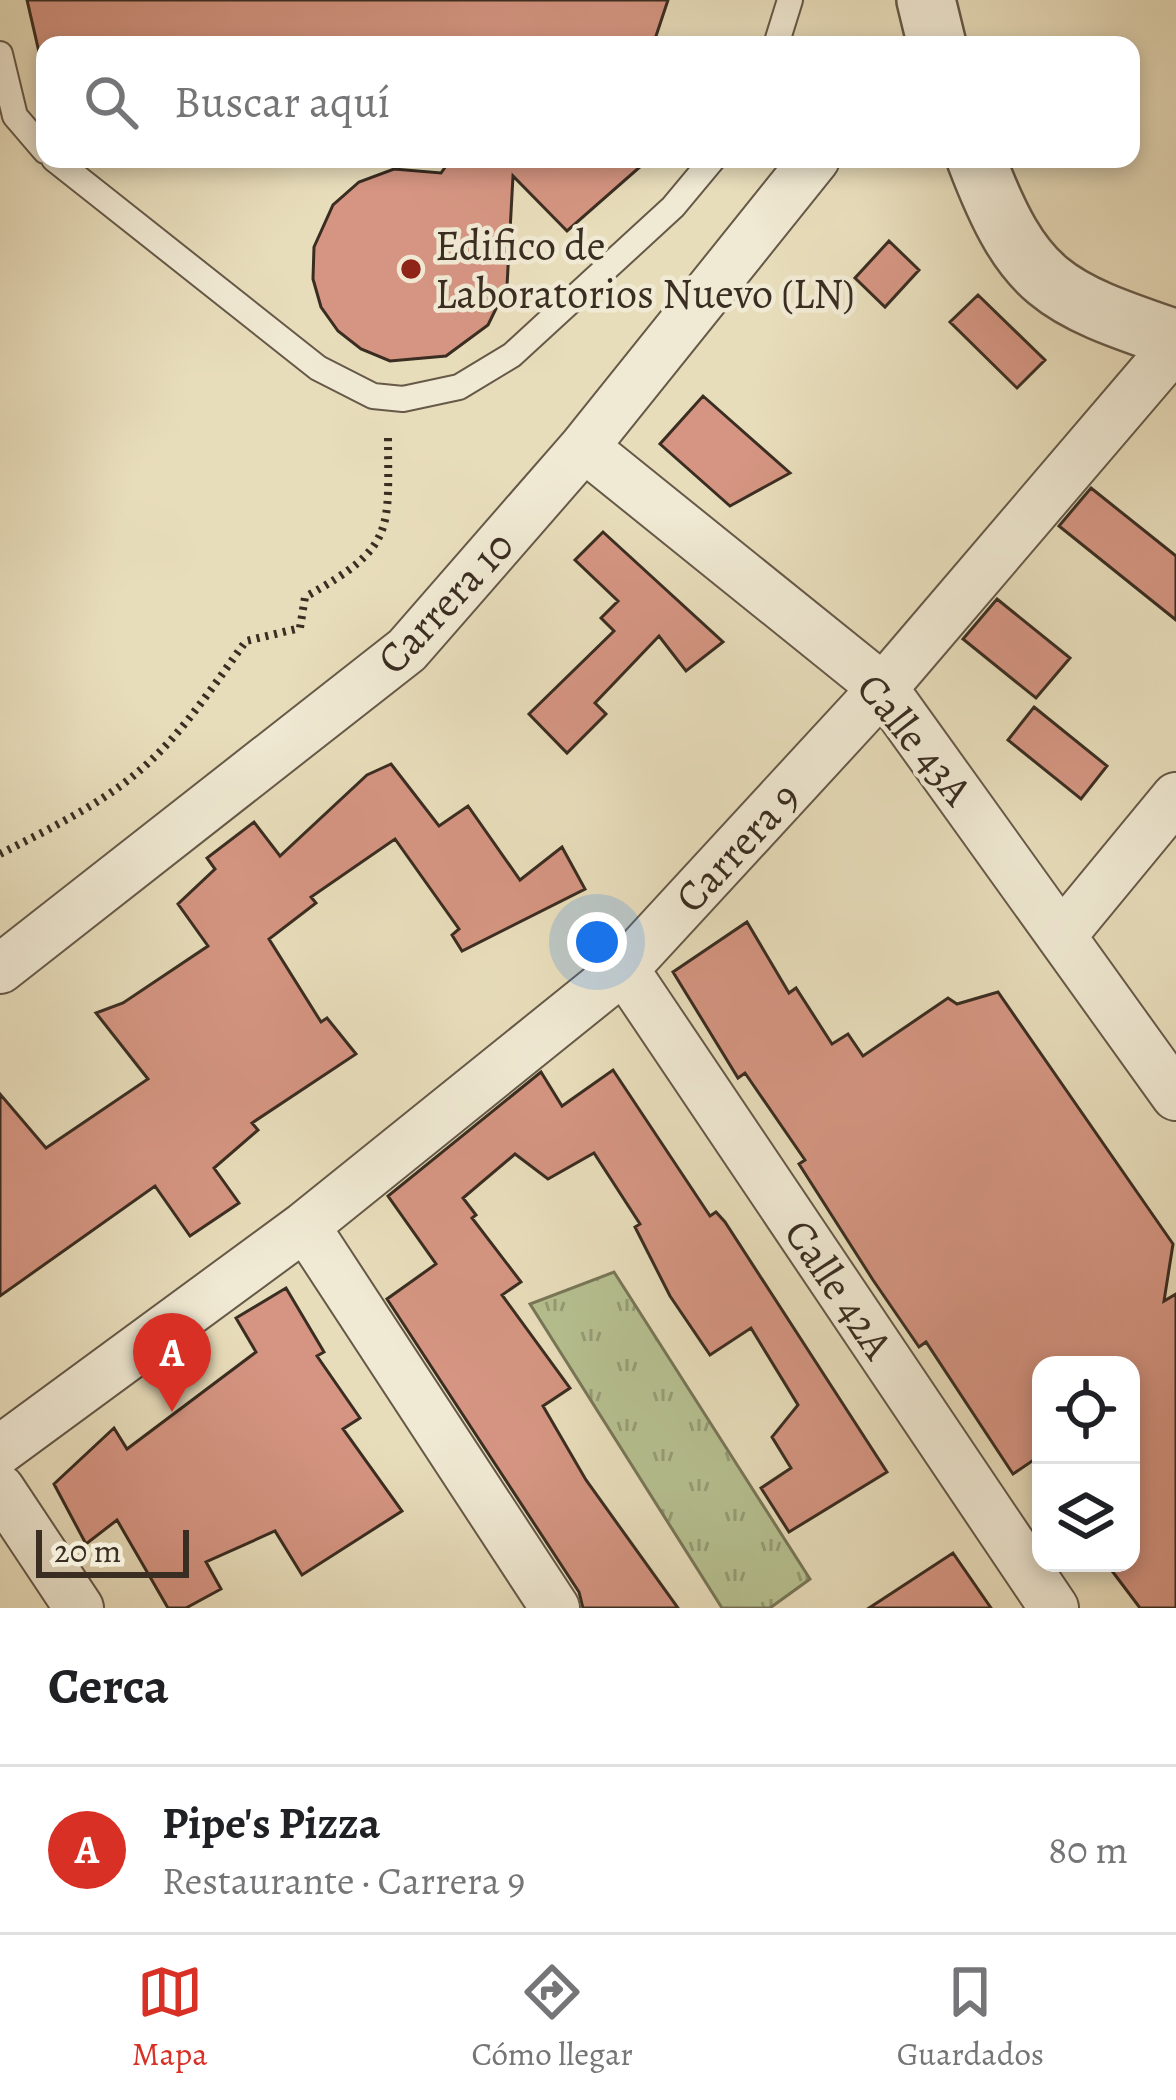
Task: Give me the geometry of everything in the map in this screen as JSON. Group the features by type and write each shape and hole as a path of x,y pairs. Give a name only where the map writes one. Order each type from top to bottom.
{"street":[{"name":"Carrera 10","path":"0,969 407,650 584,446 808,168"},
{"path":"980,168 1005,233 1046,284 1084,308 1176,342"},
{"name":"Carrera 9","path":"0,1450 305,1226 624,970 883,688 1176,342"},
{"name":"Calle 43A","path":"584,446 883,688 1176,1096"},
{"path":"1063,934 1176,797"},
{"name":"Calle 42A","path":"624,970 1054,1608"},
{"path":"1122,1019 1176,1052"},
{"path":"305,1226 556,1608"},
{"path":"0,1489 79,1608"}],"lane":[{"path":"779,36 790,0"},
{"path":"0,54 16,116 36,140"},
{"path":"65,168 318,368 373,396 403,399 459,387 512,355 673,207 706,168"}],"path":[{"path":"0,854 59,824 138,772 197,708 246,641 300,628 305,597 371,553 388,525 388,428"}],"green space":[{"path":"614,1272 810,1579 770,1608 722,1608 530,1304"}],"building":[{"path":"27,0 668,0 656,36 36,39"},
{"name":"Edifico de Laboratorios Nuevo (LN)","path":"445,168 639,168 567,231 513,176 507,286 488,325 446,356 390,361 361,349 338,331 321,307 313,279 314,247 333,205 359,182 394,169 441,173"},
{"path":"889,241 919,270 885,307 855,278"},
{"path":"978,295 1045,360 1017,388 950,322"},
{"path":"703,396 790,473 730,506 660,444"},
{"path":"1091,488 1176,556 1176,620 1059,526"},
{"path":"603,532 723,642 686,671 659,636 595,703 606,714 567,753 529,714 614,631 601,618 618,601 575,560"},
{"path":"997,599 1070,658 1036,698 963,639"},
{"path":"1034,707 1107,766 1081,799 1008,740"},
{"path":"391,764 439,826 468,806 520,880 562,847 585,889 462,951 452,935 459,929 395,839 311,897 316,903 269,939 321,1022 327,1018 356,1054 252,1123 258,1130 214,1168 239,1203 190,1236 155,1186 0,1296 0,1094 46,1148 148,1079 96,1013 123,1003 208,946 178,904 215,869 207,858 254,822 280,856 367,775"},
{"path":"747,922 789,993 796,988 832,1044 848,1034 863,1056 948,998 957,1004 998,992 1173,1244 1164,1301 1176,1294 1176,1608 1140,1608 1113,1572 1140,1572 1140,1356 1032,1356 1032,1461 1013,1474 926,1342 919,1347 873,1280 799,1164 805,1160 745,1073 738,1078 673,972"},
{"path":"613,1070 710,1216 716,1212 725,1222 887,1472 789,1532 761,1488 791,1468 772,1437 798,1405 751,1328 710,1355 670,1296 635,1227 640,1224 594,1153 548,1179 515,1154 463,1198 476,1215 472,1218 521,1282 502,1295 570,1388 543,1406 586,1480 678,1608 583,1608 579,1592 387,1299 436,1264 388,1196 541,1072 562,1106"},
{"path":"286,1288 324,1352 317,1356 360,1418 343,1429 402,1511 302,1575 275,1531 206,1562 221,1589 186,1608 168,1608 117,1520 86,1544 54,1484 114,1428 127,1449 256,1352 236,1318"},
{"path":"953,1553 991,1608 869,1608"}],"place":[{"name":"Edifico de Laboratorios Nuevo (LN)","path":"411,269"},
{"name":"Pipe's Pizza","path":"172,1412"}]}
